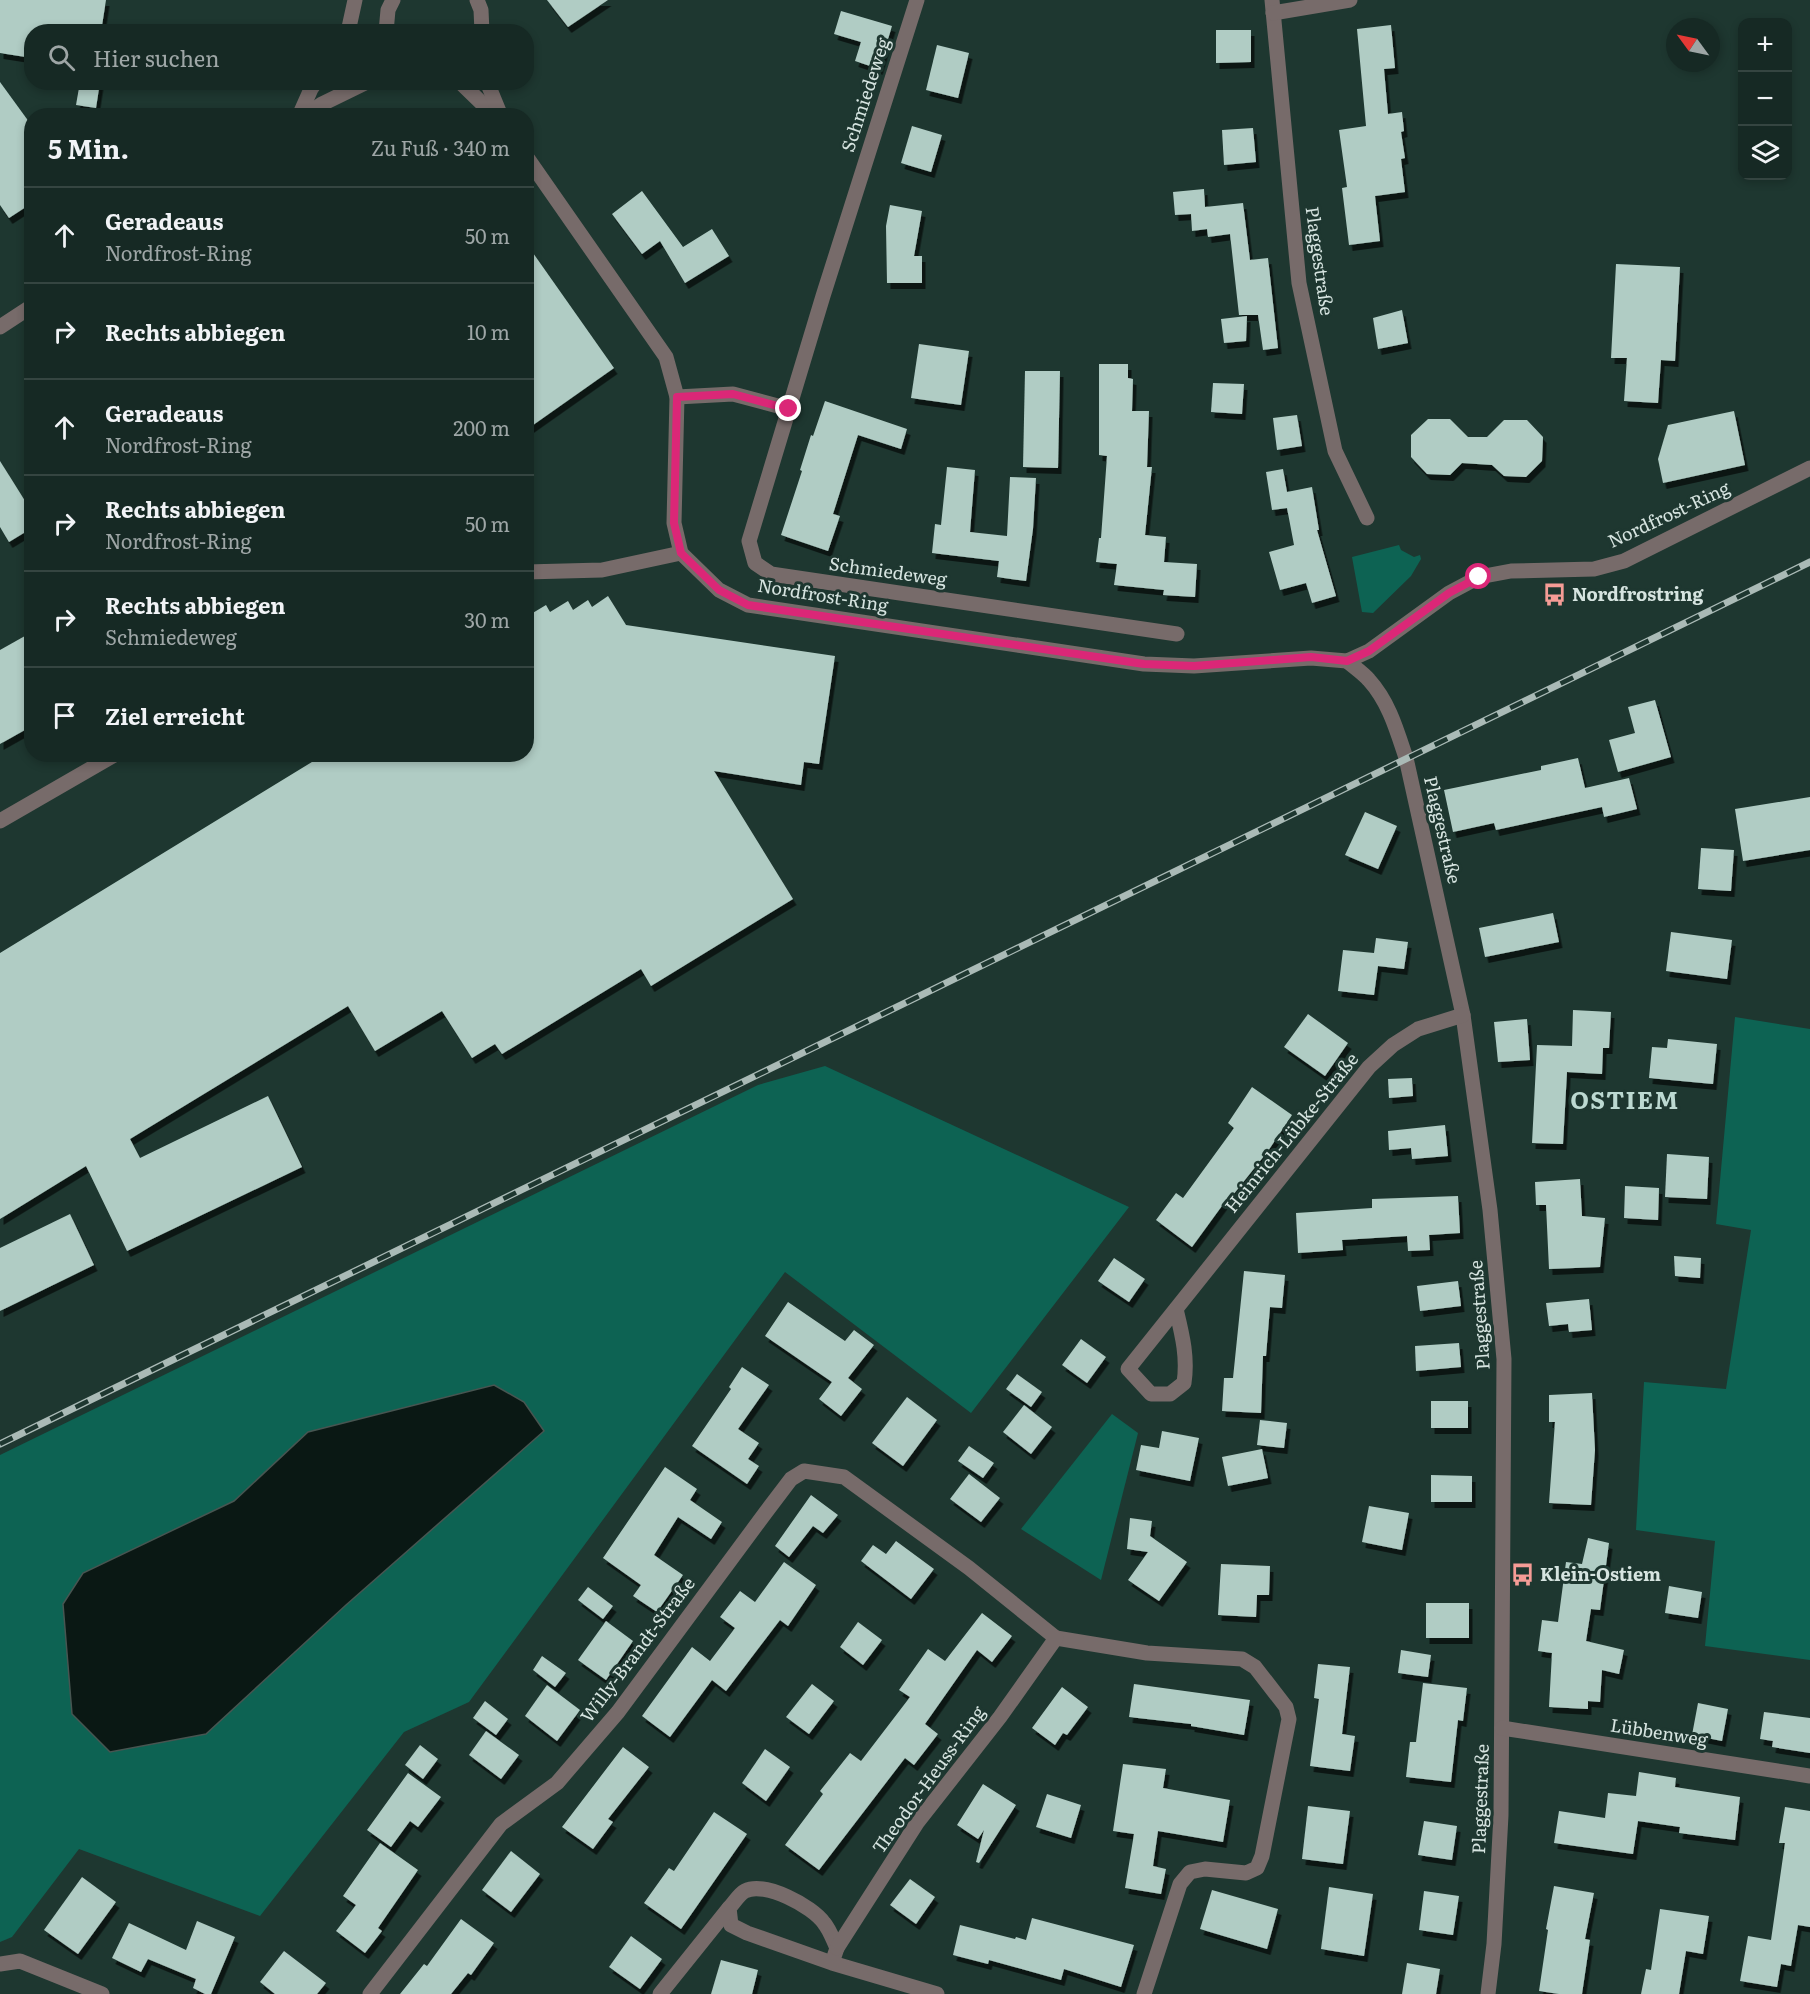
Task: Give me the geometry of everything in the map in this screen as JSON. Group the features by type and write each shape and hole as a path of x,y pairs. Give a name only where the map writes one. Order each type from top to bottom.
{"street":[{"path":"350,24 356,0"},
{"path":"387,24 388,10 393,0"},
{"name":"Schmiedeweg","path":"917,0 749,541 755,563 771,574 1178,634"},
{"path":"1273,6 1350,0"},
{"path":"482,24 483,3"},
{"name":"Plaggestraße","path":"1273,6 1299,283 1335,451 1367,518"},
{"path":"302,108 310,90"},
{"path":"322,104 336,90"},
{"path":"316,108 351,90"},
{"path":"468,90 487,108"},
{"path":"490,90 498,108"},
{"path":"534,167 666,357 677,397 674,523 681,553 602,570 534,572"},
{"path":"0,327 24,311"},
{"path":"677,397 733,394 789,409"},
{"name":"Nordfrost-Ring","path":"681,553 719,590 748,605 1144,664 1194,666 1311,657 1347,661 1369,651 1449,593 1479,577 1511,571 1594,569 1624,561 1810,468"},
{"name":"Plaggestraße","path":"1347,661 1369,680 1384,700 1403,749 1463,1015 1490,1210 1504,1359 1501,1815 1494,1944 1488,1994"},
{"path":"0,821 102,762"},
{"name":"Heinrich-Lübke-Straße","path":"1176,1309 1184,1341 1187,1367 1184,1383 1170,1394 1151,1394 1128,1369 1369,1067 1393,1045 1419,1029 1463,1015"},
{"name":"Willy-Brandt-Straße","path":"370,1994 501,1824 557,1783 618,1712 791,1479 804,1471 844,1477 969,1568 1056,1638"},
{"path":"1056,1638 1147,1653 1242,1659 1255,1666 1286,1707 1289,1719 1262,1856 1257,1868 1246,1873 1205,1869 1190,1872 1180,1884 1144,1994"},
{"name":"Theodor-Heuss-Ring","path":"832,1963 837,1948 917,1823 1000,1717 1056,1638"},
{"name":"Lübbenweg","path":"1502,1728 1810,1776"},
{"path":"660,1994 743,1892 754,1888 786,1896 807,1907 825,1923 837,1948"},
{"path":"729,1908 731,1925 747,1933 832,1963 937,1994"},
{"path":"0,1964 20,1961 102,1994"}],"green space":[{"path":"1399,545 1401,550 1414,557 1420,555 1421,559 1411,576 1373,613 1362,612 1352,557"},
{"path":"1735,1017 1810,1029 1810,1660 1705,1646 1715,1541 1636,1530 1644,1382 1726,1389 1751,1230 1716,1224"},
{"path":"825,1066 1129,1207 971,1413 785,1272 469,1702 404,1732 260,1916 79,1849 12,1937 0,1942 0,1455 758,1085"},
{"path":"1112,1414 1138,1433 1101,1580 1021,1529"}],"shaded area":[{"path":"494,1385 524,1402 544,1431 346,1605 206,1734 110,1752 72,1714 63,1604 83,1573 234,1501 308,1432"}],"building":[{"path":"0,0 106,0 102,24 24,24 24,57 0,53"},
{"path":"547,0 608,0 568,27"},
{"path":"841,11 892,26 879,69 855,61 861,42 834,34"},
{"path":"1391,25 1395,68 1384,69 1388,114 1402,112 1404,131 1401,132 1405,158 1401,159 1405,192 1375,196 1380,241 1349,245 1342,188 1347,187 1339,130 1366,126 1357,29"},
{"path":"1216,30 1251,30 1251,62 1216,63"},
{"path":"937,45 969,53 958,98 926,90"},
{"path":"0,82 24,115 24,208 9,218 0,205"},
{"path":"79,90 99,90 96,108 76,105"},
{"path":"912,126 942,135 931,172 901,163"},
{"path":"1253,128 1256,162 1224,165 1222,130"},
{"path":"1204,189 1205,207 1243,203 1250,260 1268,258 1278,348 1263,350 1258,315 1239,315 1230,234 1208,237 1207,229 1192,231 1191,214 1175,215 1173,192"},
{"path":"642,191 683,247 712,229 729,256 685,283 660,241 642,254 612,214"},
{"path":"890,205 922,211 914,256 922,256 922,283 887,283 886,226"},
{"path":"534,254 614,368 534,424"},
{"path":"1616,264 1680,267 1675,361 1661,360 1658,403 1624,401 1627,358 1611,358"},
{"path":"1402,310 1408,343 1378,349 1373,318"},
{"path":"1247,316 1246,341 1224,343 1221,319"},
{"path":"919,344 969,351 961,405 911,398"},
{"path":"1099,364 1128,364 1128,378 1133,379 1132,411 1149,411 1147,467 1152,467 1145,535 1166,537 1164,562 1197,564 1195,597 1163,595 1164,590 1114,585 1117,564 1096,562 1099,538 1101,538 1107,456 1099,455"},
{"path":"1025,371 1060,371 1058,468 1023,467"},
{"path":"1213,383 1244,384 1242,414 1211,412"},
{"path":"825,401 907,429 901,449 858,435 833,514 840,516 828,551 781,535 811,435 813,436"},
{"path":"1734,411 1745,465 1663,483 1658,459 1668,425"},
{"path":"1297,415 1302,446 1277,450 1273,418"},
{"path":"1428,419 1450,419 1468,437 1487,437 1504,420 1527,420 1543,437 1542,461 1526,477 1504,476 1492,465 1462,463 1450,475 1427,474 1411,457 1411,435"},
{"path":"0,461 24,499 24,533 9,542 0,527"},
{"path":"947,467 975,470 970,532 1007,536 1010,477 1036,478 1033,529 1026,581 997,577 999,561 932,553 935,524 941,525"},
{"path":"1283,469 1287,492 1312,487 1319,530 1317,530 1336,596 1312,603 1306,583 1280,590 1269,552 1294,545 1287,508 1272,510 1266,472"},
{"path":"608,596 626,625 835,656 819,764 804,762 801,785 714,771 793,899 651,986 641,969 502,1054 495,1044 472,1058 442,1011 375,1051 348,1006 130,1139 140,1158 268,1096 302,1167 127,1251 86,1166 0,1219 0,953 312,762 534,762 534,612 546,605 550,612 568,601 573,610 588,600 592,607"},
{"path":"24,636 24,730 0,744 0,650"},
{"path":"1655,700 1671,757 1618,772 1609,740 1635,733 1628,707"},
{"path":"1578,758 1585,788 1629,778 1637,809 1604,817 1602,807 1496,830 1494,823 1453,832 1444,790 1541,770 1541,766"},
{"path":"1810,797 1810,850 1743,861 1735,809"},
{"path":"1365,812 1397,826 1378,869 1345,855"},
{"path":"1701,848 1734,850 1731,891 1698,889"},
{"path":"1553,913 1559,942 1485,957 1479,928"},
{"path":"1671,932 1732,940 1727,979 1666,971"},
{"path":"1376,938 1408,942 1404,969 1378,966 1374,995 1338,991 1343,950 1374,953"},
{"path":"1573,1010 1611,1012 1609,1048 1603,1048 1602,1074 1567,1072 1563,1144 1532,1143 1537,1045 1572,1046"},
{"path":"1308,1014 1348,1043 1325,1076 1284,1047"},
{"path":"1527,1019 1530,1060 1498,1062 1494,1022"},
{"path":"1668,1039 1717,1044 1713,1084 1649,1078 1652,1047 1667,1048"},
{"path":"1412,1078 1413,1096 1389,1098 1388,1079"},
{"path":"1252,1087 1292,1115 1268,1151 1229,1200 1227,1199 1192,1247 1156,1220 1176,1193 1183,1198 1234,1128 1228,1123"},
{"path":"1445,1125 1448,1156 1412,1159 1411,1148 1389,1150 1388,1131"},
{"path":"1667,1154 1709,1157 1707,1199 1665,1197"},
{"path":"1580,1179 1582,1216 1605,1218 1600,1267 1549,1269 1546,1205 1536,1205 1535,1182"},
{"path":"1625,1186 1659,1188 1658,1220 1624,1218"},
{"path":"1458,1196 1460,1233 1429,1235 1430,1250 1408,1251 1407,1236 1342,1240 1343,1250 1298,1253 1296,1213 1372,1208 1372,1199"},
{"path":"70,1214 94,1265 0,1311 0,1248"},
{"path":"1674,1256 1701,1258 1700,1278 1675,1276"},
{"path":"1114,1258 1145,1279 1129,1302 1098,1281"},
{"path":"1244,1271 1285,1275 1282,1308 1270,1307 1266,1356 1263,1356 1261,1413 1222,1411 1224,1378 1233,1378"},
{"path":"1458,1281 1461,1306 1420,1311 1417,1286"},
{"path":"1589,1299 1592,1330 1569,1332 1568,1324 1549,1326 1546,1303"},
{"path":"788,1302 845,1341 854,1330 874,1345 848,1378 862,1389 841,1416 819,1399 832,1382 765,1336"},
{"path":"1081,1339 1106,1357 1087,1383 1062,1365"},
{"path":"1459,1343 1461,1367 1416,1371 1415,1346"},
{"path":"742,1367 769,1385 738,1429 759,1443 748,1459 759,1466 747,1484 692,1446 731,1389 729,1387"},
{"path":"1017,1374 1042,1392 1031,1407 1006,1389"},
{"path":"1592,1393 1595,1450 1591,1505 1549,1503 1555,1422 1549,1422 1549,1395"},
{"path":"907,1397 937,1420 903,1466 872,1443"},
{"path":"1431,1401 1468,1401 1468,1428 1431,1428"},
{"path":"1024,1405 1052,1427 1031,1454 1003,1432"},
{"path":"1260,1420 1287,1423 1284,1448 1257,1445"},
{"path":"1162,1431 1199,1438 1190,1481 1136,1470 1141,1445 1159,1448"},
{"path":"969,1446 994,1463 983,1478 958,1461"},
{"path":"1262,1449 1268,1478 1228,1486 1222,1457"},
{"path":"665,1467 697,1489 690,1500 722,1522 711,1539 678,1517 654,1555 683,1575 657,1612 633,1596 641,1585 603,1558"},
{"path":"969,1474 1000,1498 981,1522 950,1499"},
{"path":"1431,1475 1472,1476 1472,1502 1431,1502"},
{"path":"811,1495 838,1515 823,1533 813,1526 789,1557 775,1546"},
{"path":"1369,1506 1409,1513 1402,1550 1362,1542"},
{"path":"1130,1518 1152,1521 1150,1536 1187,1562 1159,1601 1128,1580 1148,1552 1127,1549"},
{"path":"1588,1538 1609,1543 1600,1610 1591,1609 1586,1641 1624,1650 1619,1674 1602,1670 1600,1702 1588,1701 1588,1709 1549,1707 1552,1653 1538,1651 1542,1620 1558,1622 1566,1562 1582,1564"},
{"path":"896,1541 934,1569 911,1599 861,1561 873,1545 886,1554"},
{"path":"784,1562 816,1585 788,1626 780,1620 726,1691 712,1680 670,1737 642,1716 692,1647 710,1661 735,1628 720,1617 740,1591 755,1602"},
{"path":"1221,1564 1270,1566 1269,1595 1257,1595 1256,1617 1218,1615"},
{"path":"1669,1586 1702,1592 1698,1618 1665,1613"},
{"path":"588,1587 613,1606 603,1619 578,1600"},
{"path":"1426,1603 1469,1603 1469,1638 1426,1638"},
{"path":"982,1613 1012,1636 992,1662 977,1650 925,1724 938,1734 914,1765 905,1758 819,1870 785,1845 823,1794 820,1791 850,1753 861,1761 910,1697 899,1690 928,1649 945,1661"},
{"path":"606,1621 633,1641 606,1680 578,1660"},
{"path":"858,1622 882,1640 863,1665 840,1647"},
{"path":"1401,1650 1431,1655 1428,1677 1398,1673"},
{"path":"542,1656 566,1673 555,1687 533,1670"},
{"path":"1318,1664 1350,1667 1342,1734 1355,1736 1350,1771 1310,1766 1319,1699 1314,1698"},
{"path":"1423,1683 1467,1688 1463,1721 1458,1720 1451,1782 1406,1777 1410,1742 1416,1742"},
{"path":"812,1684 834,1701 809,1734 786,1717"},
{"path":"1134,1684 1250,1700 1244,1735 1191,1726 1191,1724 1129,1717"},
{"path":"547,1685 580,1710 557,1741 525,1716"},
{"path":"1062,1687 1088,1707 1067,1735 1063,1733 1055,1745 1032,1728"},
{"path":"485,1701 508,1719 496,1735 473,1718"},
{"path":"1698,1703 1728,1709 1722,1741 1692,1735"},
{"path":"1764,1712 1810,1718 1810,1753 1772,1747 1773,1741 1760,1739"},
{"path":"486,1731 519,1755 501,1779 469,1755"},
{"path":"420,1745 438,1759 423,1779 405,1765"},
{"path":"623,1747 649,1767 608,1819 613,1822 593,1849 562,1827"},
{"path":"765,1749 790,1767 766,1801 742,1783"},
{"path":"1123,1764 1166,1769 1163,1788 1230,1800 1223,1842 1158,1831 1153,1866 1166,1869 1161,1894 1125,1888 1134,1834 1113,1831"},
{"path":"1639,1772 1676,1778 1675,1787 1740,1797 1735,1840 1679,1833 1680,1827 1638,1821 1633,1854 1554,1843 1559,1811 1605,1818 1608,1793 1636,1796"},
{"path":"408,1773 441,1797 418,1827 410,1821 391,1847 367,1830"},
{"path":"983,1784 1016,1805 979,1863 976,1862 984,1830 978,1839 957,1825"},
{"path":"1047,1794 1081,1805 1071,1838 1036,1827"},
{"path":"1308,1806 1350,1811 1343,1864 1302,1859"},
{"path":"1785,1807 1810,1811 1810,1927 1798,1925 1791,1966 1781,1964 1777,1987 1740,1981 1748,1936 1771,1940 1785,1843 1779,1843"},
{"path":"714,1812 747,1834 681,1929 644,1903 669,1868 674,1871"},
{"path":"1424,1821 1457,1826 1452,1860 1418,1855"},
{"path":"380,1843 418,1870 378,1928 382,1931 365,1953 336,1931 356,1905 343,1896"},
{"path":"511,1851 540,1874 511,1912 482,1890"},
{"path":"82,1877 116,1902 78,1954 44,1930"},
{"path":"910,1879 935,1897 916,1924 890,1905"},
{"path":"1554,1886 1594,1893 1585,1939 1590,1940 1582,1994 1539,1991 1548,1930 1546,1929"},
{"path":"1329,1887 1373,1894 1364,1956 1321,1949"},
{"path":"1212,1890 1278,1909 1267,1949 1200,1929"},
{"path":"1424,1891 1459,1896 1453,1935 1419,1930"},
{"path":"1660,1909 1709,1916 1703,1954 1686,1951 1679,1994 1641,1994 1646,1969 1651,1970"},
{"path":"1032,1918 1134,1945 1121,1987 1064,1969 1061,1980 989,1960 988,1964 953,1955 960,1925 1026,1940"},
{"path":"461,1919 494,1943 471,1975 468,1973 451,1994 400,1994 424,1964 427,1966"},
{"path":"197,1921 235,1937 211,1994 205,1994 193,1988 196,1979 148,1959 141,1972 112,1958 129,1923 186,1950"},
{"path":"631,1936 662,1959 640,1989 609,1967"},
{"path":"284,1951 326,1983 317,1994 275,1994 260,1982"},
{"path":"721,1960 758,1970 752,1994 711,1994"},
{"path":"1407,1963 1440,1969 1436,1994 1402,1994"}],"railway":[{"path":"0,1444 1810,562"}],"place":[{"name":"Nordfrostring","path":"1554,595"},
{"name":"Klein-Ostiem","path":"1522,1575"}],"district":[{"name":"OSTIEM","path":"1625,1101"}],"route":[{"path":"789,409 733,394 677,397 674,523 681,553 719,590 748,605 1144,664 1194,666 1311,657 1347,661 1369,651 1449,593 1479,577"}]}
